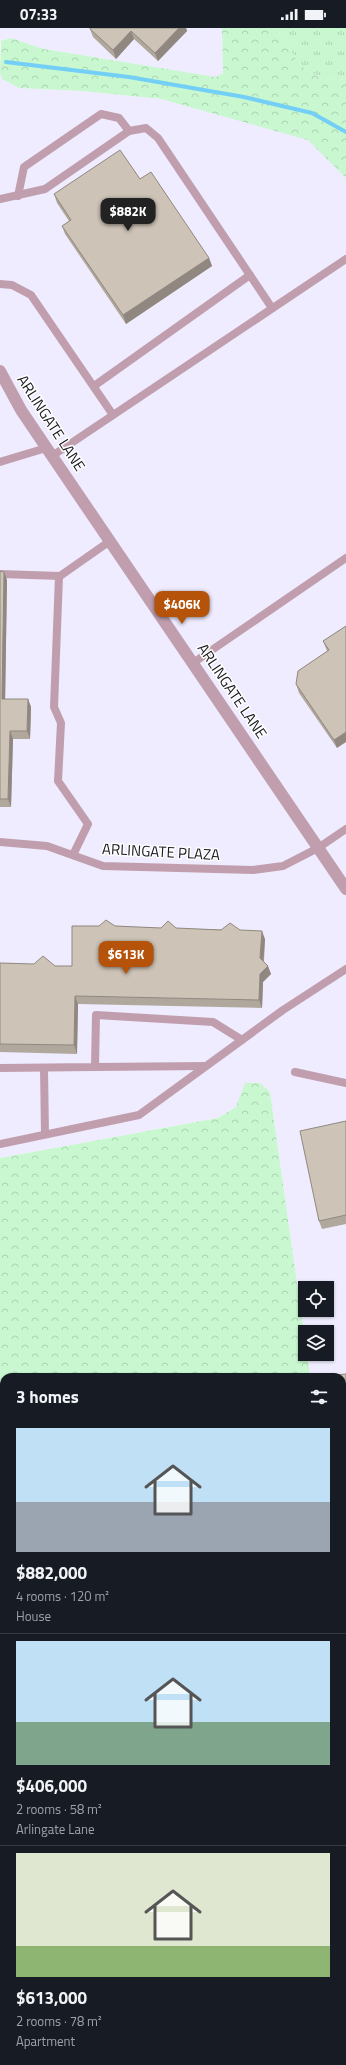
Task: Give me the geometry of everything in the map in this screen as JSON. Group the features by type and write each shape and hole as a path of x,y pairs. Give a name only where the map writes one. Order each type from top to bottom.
{"street":[{"name":"ARLINGATE LANE","path":"0,371 21,410 49,452 346,889"}],"lane":[{"path":"18,196 24,167 102,114 119,118 129,131"},
{"path":"0,199 45,190 129,131 146,128 158,138 272,308"},
{"path":"0,462 49,452 113,415 346,259"},
{"path":"94,386 250,275"},
{"path":"0,284 17,287 31,295 113,415"},
{"path":"0,574 59,576 110,541"},
{"path":"193,663 346,558"},
{"path":"59,576 54,707 61,723 58,782 88,824 73,856"},
{"name":"ARLINGATE PLAZA","path":"0,842 47,846 104,866 253,870 283,866 318,848 346,829"},
{"path":"0,1144 139,1115 283,1010 346,969"},
{"path":"95,1067 96,1015 213,1022 242,1040"},
{"path":"0,1068 205,1066"},
{"path":"44,1068 45,1134"},
{"path":"295,1072 346,1083"}],"shaded area":[{"path":"0,28 222,28 223,73 216,77 44,49 11,38 1,41 0,44"},
{"path":"0,72 2,79 19,88 83,91 161,99 309,140 346,178 346,1373 309,1373 308,1361 334,1361 334,1325 303,1325 302,1317 334,1317 334,1281 298,1281 298,1290 270,1092 236,1107 218,1118 0,1158"}],"green space":[{"path":"222,28 275,28 301,66 322,79 346,78 346,178 308,140 161,99 83,91 19,88 2,79 0,72 1,41 11,38 44,49 216,77 223,73"},
{"path":"275,28 346,28 346,78 322,79 301,66"},
{"path":"245,1083 260,1083 270,1092 298,1290 298,1317 302,1317 303,1325 298,1325 298,1361 308,1361 309,1373 0,1373 0,1158 218,1118 236,1107"}],"building":[{"path":"90,28 179,28 155,53 131,31 113,50"},
{"path":"120,150 140,179 151,172 209,258 123,315 62,226 71,220 54,194"},
{"path":"0,571 4,572 2,699 28,699 27,731 10,731 8,799 0,799"},
{"path":"346,626 346,732 334,740 296,684 298,671 329,650 323,641"},
{"path":"106,920 115,926 161,928 168,921 176,928 221,930 230,923 240,930 262,931 260,958 268,966 260,974 259,1000 75,996 74,1045 0,1044 0,963 34,964 43,956 55,966 72,966 72,926 99,926"},
{"path":"346,1121 346,1215 319,1221 300,1131"}],"waterway":[{"path":"6,62 129,77 244,97 312,113 346,132"}]}
